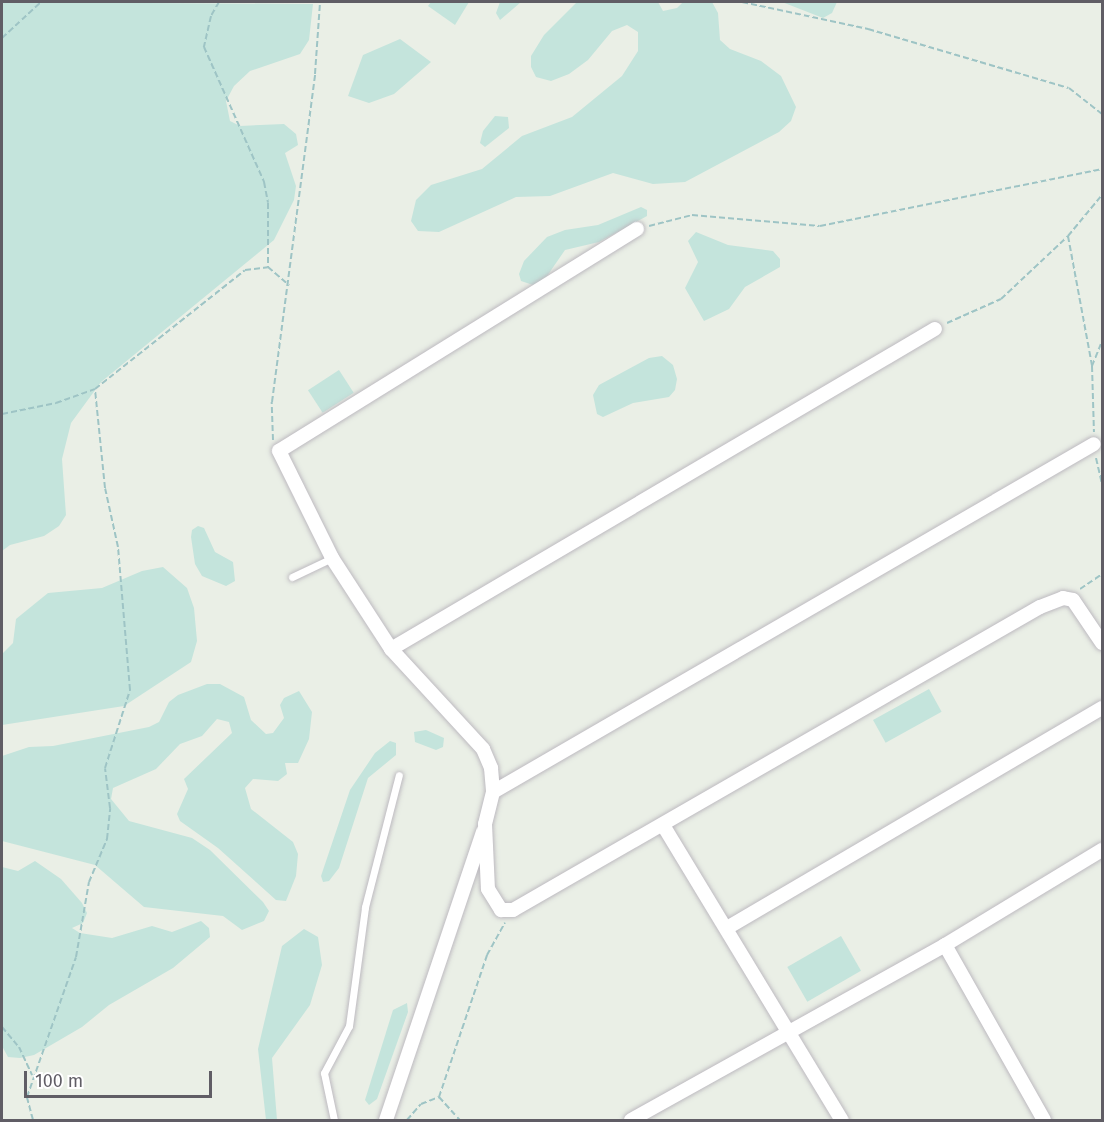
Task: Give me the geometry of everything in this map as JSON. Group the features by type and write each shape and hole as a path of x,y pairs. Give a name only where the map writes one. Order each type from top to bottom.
{"street":[{"path":"386,1120 486,824 493,792 492,768 483,749 391,649 332,558 279,451 638,229"},
{"path":"391,649 935,329"},
{"path":"493,792 1094,444"},
{"path":"486,824 488,889 501,910 513,910 1040,607 1063,598 1073,600 1102,643"},
{"path":"727,928 1102,708"},
{"path":"663,825 842,1120"},
{"path":"631,1120 945,945 1102,850"},
{"path":"945,945 1044,1120"}],"lane":[{"path":"292,577 332,558"},
{"path":"334,1120 324,1073 349,1026 365,907 399,775"}],"path":[{"path":"2,38 41,2"},
{"path":"219,2 211,16 204,47 264,182 268,203 268,267"},
{"path":"279,451 273,441 273,402 315,74 320,2"},
{"path":"742,2 868,29 1068,88 1102,114"},
{"path":"638,229 692,215 820,226 1102,170"},
{"path":"935,329 1001,299 1068,236 1102,195"},
{"path":"1068,236 1092,366 1094,444 1102,485"},
{"path":"2,414 56,403 95,389 245,270 268,267 289,285"},
{"path":"1092,366 1102,341"},
{"path":"33,1120 27,1097 76,957 89,882 107,839 110,808 105,768 130,690 118,547 105,488 95,389"},
{"path":"1073,600 1080,588 1102,574"},
{"path":"439,1097 487,955 513,910"},
{"path":"2,1028 19,1047 33,1076"},
{"path":"407,1120 421,1104 439,1097"},
{"path":"439,1097 460,1120"}],"shaded area":[{"path":"2,2 313,4 309,40 300,54 250,71 234,86 226,101 230,121 240,126 284,124 296,134 298,145 285,153 296,186 294,200 274,240 101,382 71,423 62,459 66,515 59,526 44,536 10,545 2,551"},
{"path":"431,2 469,2 455,25 428,6"},
{"path":"500,2 521,2 500,20 496,13"},
{"path":"577,2 658,2 663,11 677,8 683,2 712,2 718,13 720,40 730,49 761,61 781,76 796,107 791,121 779,132 685,182 653,184 613,173 550,196 516,197 439,232 418,231 411,221 416,200 431,185 482,169 522,136 572,117 622,76 638,51 638,32 627,25 612,31 588,60 569,74 551,81 536,77 531,67 531,56 544,35"},
{"path":"782,2 837,2 832,13 823,18"},
{"path":"400,39 431,62 394,94 369,103 348,96 363,55"},
{"path":"495,116 508,117 509,128 485,147 480,143 483,131"},
{"path":"641,207 647,210 647,216 599,242 565,250 545,279 533,285 521,281 519,274 524,261 547,237 565,230 598,225"},
{"path":"696,232 728,245 773,251 780,259 780,267 745,287 729,309 704,321 685,288 698,262 688,241"},
{"path":"662,356 673,365 677,379 675,390 669,397 633,403 603,417 597,414 593,395 599,385 649,358"},
{"path":"339,370 354,393 323,413 308,390"},
{"path":"198,526 204,528 215,552 233,562 235,581 226,586 202,576 195,564 191,537 192,530"},
{"path":"163,567 187,588 194,608 197,641 191,662 124,706 2,725 2,654 13,643 16,619 48,593 102,588 142,571"},
{"path":"207,684 220,684 244,697 251,720 266,734 273,733 284,718 280,705 284,698 299,691 312,712 309,739 298,763 285,763 287,774 278,781 253,779 245,788 251,809 293,842 298,854 296,876 286,901 276,900 218,848 180,821 177,814 188,789 184,779 232,733 229,722 217,719 202,736 180,744 156,769 113,788 111,799 129,821 192,838 210,850 263,902 269,911 264,921 242,930 223,916 144,907 95,865 2,841 2,756 29,747 53,746 149,727 159,722 169,702 178,695"},
{"path":"929,689 942,712 886,743 873,720"},
{"path":"426,730 444,738 443,747 436,750 415,742 414,732"},
{"path":"390,741 396,743 396,755 368,778 339,868 329,881 323,882 321,876 350,790 375,753"},
{"path":"35,861 61,879 82,903 87,913 83,923 72,928 80,933 112,938 152,926 172,932 201,921 209,928 210,937 173,968 109,1005 82,1027 34,1055 20,1058 8,1057 2,1046 2,867 18,871"},
{"path":"304,929 318,937 322,965 310,1005 272,1058 277,1120 266,1120 258,1049 282,946"},
{"path":"841,936 861,971 807,1002 787,967"},
{"path":"407,1003 408,1012 377,1099 369,1105 365,1100 393,1010"}]}
